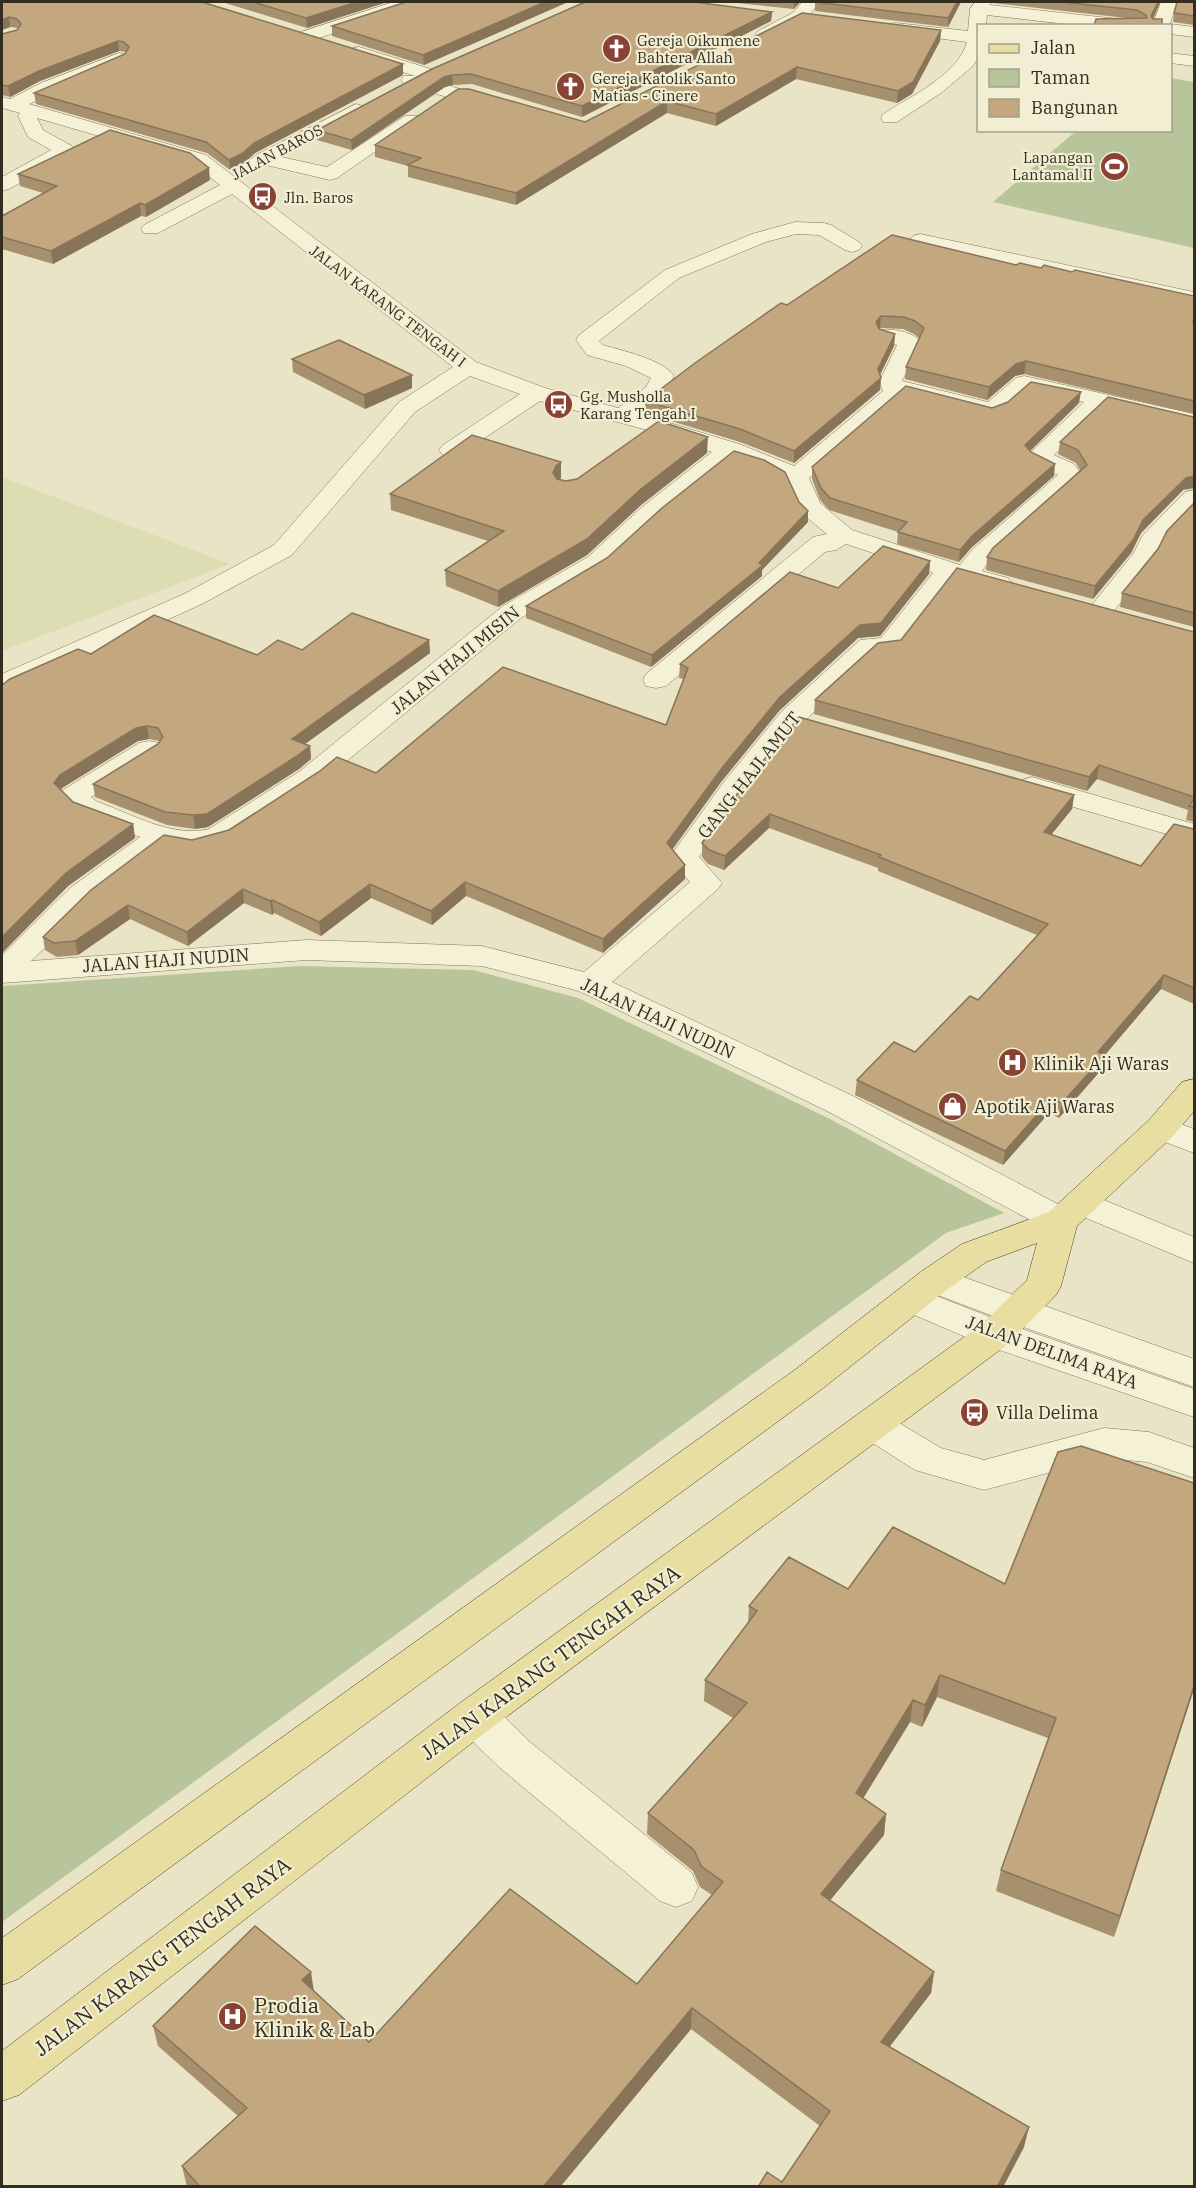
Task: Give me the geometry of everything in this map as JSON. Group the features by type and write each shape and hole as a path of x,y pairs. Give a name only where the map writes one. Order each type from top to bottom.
{"main road":[{"path":"2,1964 809,1379 923,1289 974,1253 1072,1212 1161,1128 1194,1090"},
{"name":"JALAN KARANG TENGAH RAYA","path":"2,2079 475,1716 873,1425 1007,1323 1043,1286 1072,1212"}],"street":[{"path":"307,36 409,2"},
{"path":"1162,24 1169,2"},
{"path":"979,24 981,5 1121,24"},
{"path":"765,12 805,9 824,19"},
{"path":"748,43 805,9"},
{"path":"882,26 977,38 971,56 958,71 890,118"},
{"path":"263,159 330,174 428,109 462,92 286,29"},
{"path":"1172,29 1194,32"},
{"path":"7,104 119,58"},
{"path":"1172,58 1194,61"},
{"path":"391,91 442,64"},
{"name":"JALAN BAROS","path":"151,228 229,183 263,159 371,101"},
{"name":"JALAN KARANG TENGAH I","path":"7,104 193,156 208,164 229,183 468,367 537,393 622,416 645,432 731,449 772,464 796,477"},
{"path":"2,185 65,150 35,133 27,116 34,112"},
{"path":"622,416 656,391 663,376 634,361 595,350 587,340 672,273 759,238 795,228 824,229 852,246"},
{"path":"920,240 1194,298"},
{"path":"888,335 910,342 890,382 894,386 991,410 1024,383 1194,422"},
{"path":"2,684 193,599 283,550 407,407 468,367"},
{"path":"894,386 894,393 796,477 809,507 843,535 1022,590"},
{"path":"452,450 537,393"},
{"path":"958,572 981,555 1071,476 1066,469 1038,457 1101,399"},
{"name":"JALAN HAJI MISIN","path":"150,749 73,796 86,807 166,837 193,842 219,836 310,777 512,612 597,562 651,512 731,449"},
{"path":"1100,611 1145,556 1152,540 1194,497"},
{"path":"656,680 812,550 822,543 827,545 843,535"},
{"name":"GANG HAJI AMUT","path":"590,984 707,884 684,858 733,789 791,718 869,646 889,646 958,572"},
{"path":"791,718 825,727"},
{"path":"1005,779 1194,833"},
{"path":"2,972 81,895 155,840 166,837"},
{"name":"JALAN HAJI NUDIN","path":"2,972 306,950 482,956 590,984 1072,1212 1194,1251"},
{"path":"1161,1128 1194,1142"},
{"name":"JALAN DELIMA RAYA","path":"923,1289 1194,1403"},
{"name":"JALAN DELIMA RAYA","path":"1007,1323 1194,1373"},
{"path":"873,1425 929,1459 984,1475 1104,1443 1149,1447 1194,1463"},
{"path":"475,1716 515,1755 676,1887"}],"green space":[{"name":"Lapangan Lantamal II","path":"1172,78 1194,82 1194,248 993,202 1075,132 1172,132"},
{"path":"2,477 230,564 2,651"},
{"path":"300,966 473,970 578,998 830,1119 1004,1213 946,1233 2,1922 2,986"}],"building":[{"path":"2,2 202,2 403,64 254,143 243,153 229,160 206,142 34,93 125,54 129,47 124,42 118,41 39,71 8,86 2,85 2,34 17,30 21,24 17,19 9,17 2,20"},
{"path":"253,2 357,2 306,18"},
{"path":"406,2 545,2 423,55 332,26"},
{"path":"585,2 694,2 772,12 582,106 471,74 452,75 444,77 351,140 317,130 432,69"},
{"path":"815,2 957,2 948,18"},
{"path":"1062,2 1158,2 1151,16 1153,19 1162,19 1162,24 1095,24 1096,19 1147,18 1137,10"},
{"path":"1177,2 1194,2 1194,16 1174,13"},
{"path":"802,13 941,30 913,82 898,91 797,67 716,114 667,101 516,193 408,165 421,158 375,145 458,89 469,89 585,122"},
{"path":"110,130 190,153 209,168 145,205 140,203 51,251 2,237 2,216 57,186 18,174"},
{"path":"892,235 1016,265 1020,263 1041,268 1044,265 1072,272 1075,270 1194,296 1194,401 1026,361 1016,364 989,387 906,367 924,328 904,317 881,316 876,322 879,329 895,334 878,369 881,378 794,451 740,429 645,401 781,303 787,305"},
{"path":"339,340 412,375 364,395 292,359"},
{"path":"1031,382 1081,392 1025,445 1031,452 1055,464 972,536 960,550 898,532 907,522 830,498 821,488 812,467 906,386 992,408 1008,402"},
{"path":"1108,397 1194,417 1194,476 1186,478 1143,520 1133,540 1095,586 987,557 993,548 1087,465 1078,450 1060,442"},
{"path":"659,421 708,437 641,489 587,539 498,591 445,570 504,531 390,494 472,435 561,462 553,473 557,479 566,481 577,479"},
{"path":"734,451 764,460 785,472 799,502 808,511 759,563 763,565 652,655 526,606 607,558 662,508"},
{"path":"1194,503 1194,613 1122,593 1158,549 1167,531"},
{"path":"883,546 930,561 881,623 860,625 780,697 722,768 667,843 685,865 603,939 465,882 431,911 370,884 319,922 243,889 187,932 128,905 75,941 54,943 43,937 91,890 164,835 192,840 229,830 320,771 337,757 376,773 503,667 666,725 688,668 680,664 790,572 838,588"},
{"path":"957,568 1194,632 1194,797 1099,765 1089,777 815,700 878,643 901,640"},
{"path":"352,613 429,640 292,739 310,746 207,814 165,812 93,784 158,744 163,737 158,728 147,726 136,728 60,775 54,783 73,802 133,824 66,873 2,937 2,685 10,679 78,649 91,654 154,615 257,655 278,640 302,650"},
{"path":"799,717 1074,795 1044,832 1141,866 1174,824 1194,829 1194,988 1164,975 1098,1052 1105,1055 1062,1103 1051,1099 1005,1151 857,1080 894,1042 915,1052 970,996 978,1000 1048,924 879,857 881,855 770,814 725,856 709,850 702,843 745,783"},
{"path":"1081,1446 1194,1483 1194,1686 1120,1916 1001,1870 1056,1718 940,1675 925,1705 913,1700 856,1793 886,1814 821,1894 934,1972 881,2042 1029,2127 997,2187 758,2187 767,2172 782,2182 830,2111 692,2008 543,2187 200,2187 182,2166 247,2108 153,2026 255,1926 311,1972 302,1980 369,2042 510,1889 637,1984 723,1882 701,1866 694,1850 648,1813 747,1703 705,1680 757,1611 749,1606 789,1557 848,1589 893,1527 1005,1584 1058,1452"}],"place":[{"name":"Gereja Oikumene Bahtera Allah","path":"616,49"},
{"name":"Gereja Katolik Santo Matias - Cinere","path":"571,87"},
{"name":"Lapangan Lantamal II","path":"1114,166"},
{"name":"Jln. Baros","path":"263,197"},
{"name":"Gg. Musholla Karang Tengah I","path":"559,405"},
{"name":"Klinik Aji Waras","path":"1012,1063"},
{"name":"Apotik Aji Waras","path":"953,1106"},
{"name":"Villa Delima","path":"975,1412"},
{"name":"Prodia Klinik & Lab","path":"233,2017"}]}
